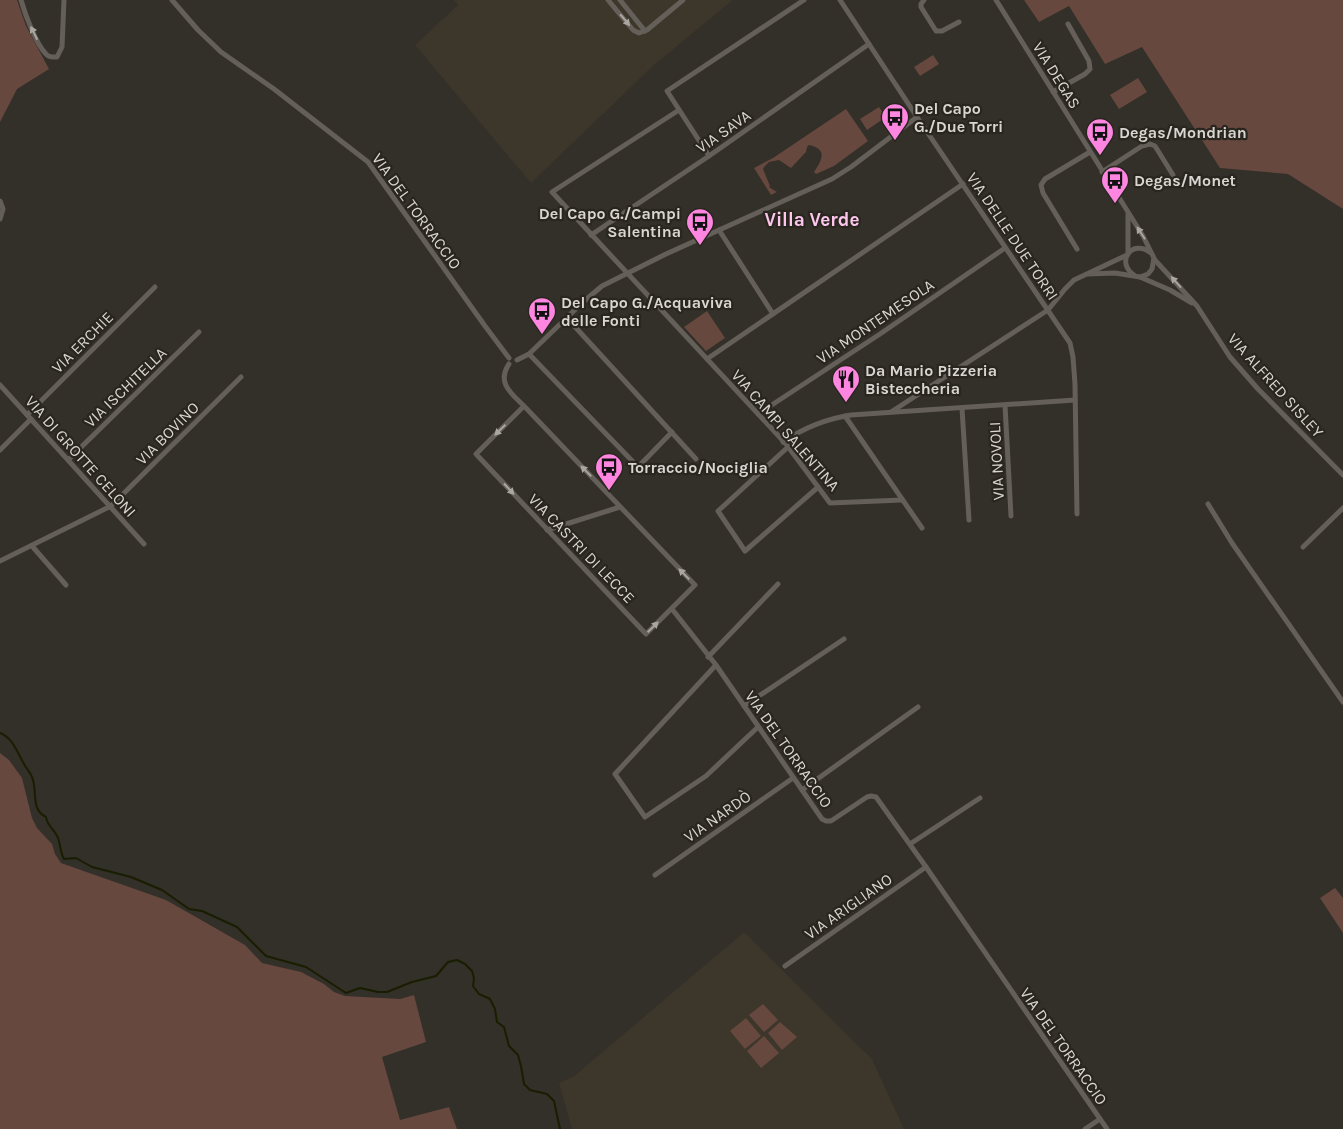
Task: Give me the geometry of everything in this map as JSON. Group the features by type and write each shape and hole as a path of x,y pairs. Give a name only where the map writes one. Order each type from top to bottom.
{"street":[{"path":"21,0 24,13 47,56 58,57 62,47 64,0"},
{"name":"VIA DEL TORRACCIO","path":"172,0 198,30 221,52 274,89 368,162 510,358"},
{"path":"608,0 634,31 639,33 645,31 683,0"},
{"path":"620,0 645,31"},
{"path":"708,156 667,91 804,0"},
{"name":"VIA DELLE DUE TORRI","path":"840,0 916,117 1066,336 1072,348 1077,514"},
{"path":"924,0 921,8 936,31 942,31 959,22"},
{"name":"VIA DEGAS","path":"996,0 1145,239 1152,256"},
{"path":"1053,92 1085,74 1090,69 1089,63 1068,24"},
{"name":"VIA SAVA","path":"591,236 869,44"},
{"name":"VIA CAMPI SALENTINA","path":"679,110 552,192 788,447 830,503 902,500"},
{"path":"510,364 514,365 517,360 529,354 602,286 832,179 852,167 916,117"},
{"path":"1102,172 1144,145 1150,144 1155,146 1173,175"},
{"path":"1077,249 1041,185 1045,179 1090,152"},
{"path":"707,359 963,184"},
{"path":"0,201 2,209 0,219"},
{"path":"1128,214 1128,254 1126,267 1134,276"},
{"path":"719,230 773,314"},
{"name":"VIA MONTEMESOLA","path":"758,414 880,334 1005,248"},
{"path":"890,412 1048,310 1070,283 1128,254 1134,249 1140,248 1147,250 1152,256 1152,269 1148,274 1140,277"},
{"name":"VIA ALFRED SISLEY","path":"1152,256 1197,306 1230,357 1258,389 1343,475"},
{"path":"1088,274 1115,272 1140,277 1170,290 1197,306"},
{"name":"VIA ERCHIE","path":"0,450 29,417 156,287"},
{"path":"567,318 696,459"},
{"name":"VIA ISCHITELLA","path":"68,460 199,332"},
{"path":"529,354 638,467 672,432"},
{"path":"517,360 514,357 508,361 510,364 505,372 505,385 695,585 672,609"},
{"name":"VIA BOVINO","path":"0,562 111,506 241,377"},
{"name":"VIA DI GROTTE CELONI","path":"0,385 144,544"},
{"path":"783,442 807,427 845,416 1075,400"},
{"name":"VIA NOVOLI","path":"1005,405 1011,516"},
{"name":"VIA CASTRI DI LECCE","path":"524,406 476,454 646,634 672,609"},
{"path":"962,408 969,520"},
{"path":"845,416 922,528"},
{"path":"788,447 718,511 745,551 818,488"},
{"path":"1208,504 1343,702"},
{"path":"547,530 620,507"},
{"path":"1303,547 1343,508"},
{"path":"32,546 66,586"},
{"path":"708,657 778,584"},
{"name":"VIA DEL TORRACCIO","path":"672,609 716,665 822,819 826,821 831,820 867,797 874,796 910,844 1107,1129"},
{"path":"744,706 844,639"},
{"path":"716,665 615,774 644,817 706,776 758,727"},
{"path":"802,790 918,707"},
{"name":"VIA NARDÒ","path":"655,875 793,778"},
{"path":"910,844 980,798"},
{"name":"VIA ARIGLIANO","path":"785,966 926,867"},
{"path":"1084,1129 1100,1119"}],"shaded area":[{"path":"0,0 17,0 26,26 49,69 17,89 0,122"},
{"path":"454,0 733,0 654,65 531,183 415,45 458,5"},
{"path":"1024,0 1343,0 1343,209 1288,174 1220,168 1142,47 1105,64 1069,6 1039,22"},
{"path":"933,55 939,64 920,76 914,67"},
{"path":"1138,78 1147,92 1119,109 1110,95"},
{"path":"879,107 886,117 867,130 860,119"},
{"path":"846,109 868,141 834,166 816,174 814,172 822,156 819,149 809,145 806,152 791,168 779,160 769,162 763,169 769,187 777,192 771,195 754,168 773,158"},
{"path":"707,311 725,338 706,351 684,327"},
{"path":"0,753 9,760 22,778 32,818 37,828 52,844 55,854 61,863 166,900 245,945 262,963 301,972 324,984 334,992 345,996 400,999 414,995 426,1042 382,1057 400,1120 449,1107 457,1129 0,1129"},
{"path":"1335,888 1343,898 1343,933 1320,898"},
{"path":"743,933 872,1059 904,1129 572,1129 559,1083 573,1077"},
{"path":"763,1004 778,1020 764,1032 749,1015"},
{"path":"746,1018 761,1036 745,1049 730,1031"},
{"path":"780,1022 797,1037 782,1050 768,1033"},
{"path":"764,1036 779,1053 761,1068 747,1051"}],"waterway":[{"path":"0,733 8,738 17,750 31,775 34,782 36,805 57,835 64,859 76,858 92,867 131,877 162,890 189,909 202,911 237,927 266,956 306,967 346,993 360,988 387,992 412,982 436,976 448,962 457,960 465,964 472,971 474,978 473,986 479,994 490,999 495,1009 497,1022 504,1027 509,1046 518,1055 524,1084 530,1090 547,1094 554,1101 560,1129"}],"place":[{"name":"Del Capo G./Due Torri","path":"895,141"},
{"name":"Degas/Mondrian","path":"1100,156"},
{"name":"Degas/Monet","path":"1115,204"},
{"name":"Del Capo G./Campi Salentina","path":"700,246"},
{"name":"Del Capo G./Acquaviva delle Fonti","path":"542,335"},
{"name":"Da Mario Pizzeria Bisteccheria","path":"846,403"},
{"name":"Torraccio/Nociglia","path":"609,491"}],"district":[{"name":"Villa Verde","path":"812,219"}]}
